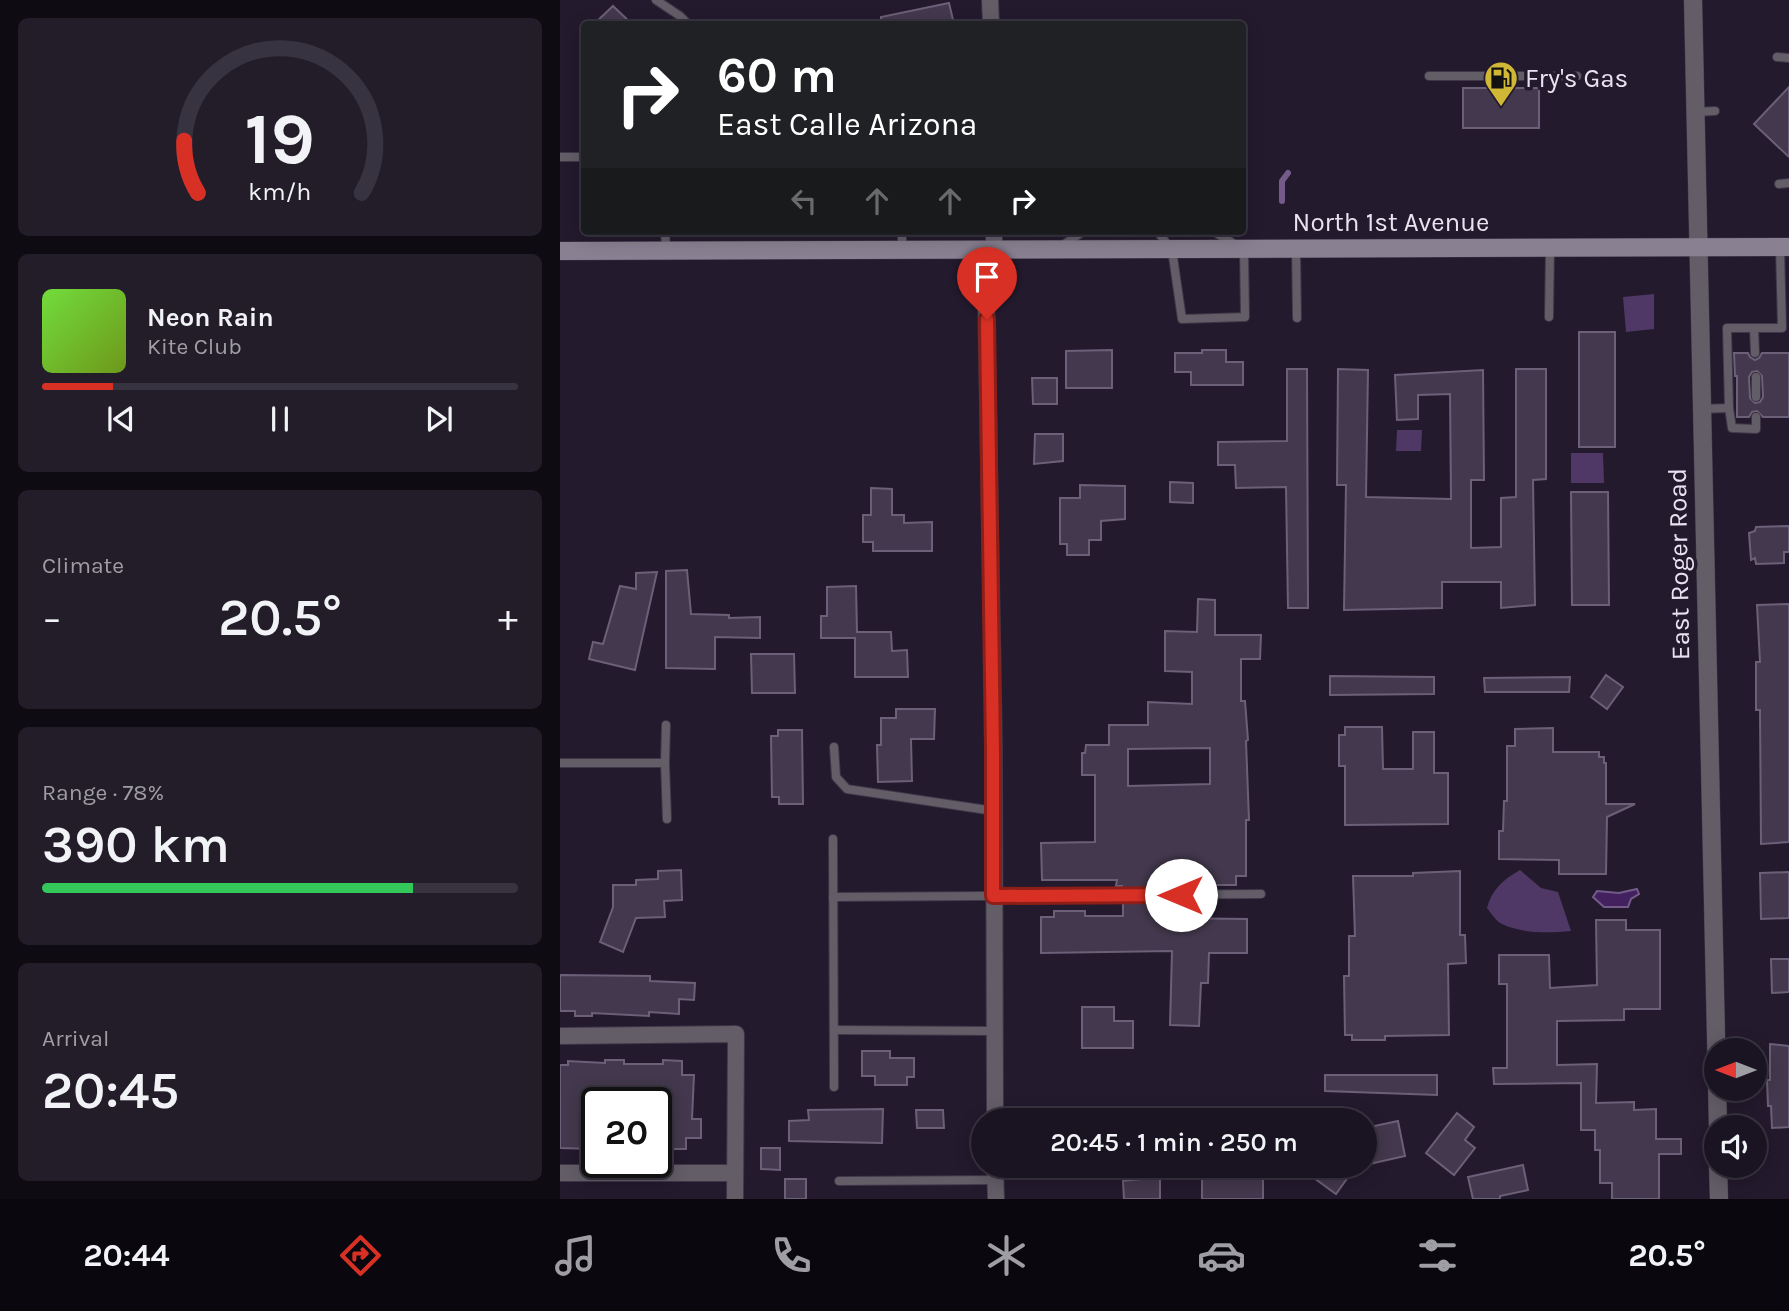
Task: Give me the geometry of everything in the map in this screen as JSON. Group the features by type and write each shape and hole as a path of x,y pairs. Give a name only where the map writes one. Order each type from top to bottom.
{"main road":[{"name":"North 1st Avenue","path":"560,251 665,240 994,251 1784,247"}],"street":[{"path":"990,0 991,21"},
{"name":"East Roger Road","path":"1693,0 1717,1115"},
{"path":"993,235 994,251 986,292 995,1108"},
{"path":"560,1036 736,1034 735,1199"},
{"path":"560,1173 735,1173"},
{"path":"996,1178 996,1199"},
{"path":"1718,1178 1719,1199"}],"lane":[{"path":"656,0 685,21"},
{"path":"1777,57 1789,58"},
{"path":"1429,76 1577,76"},
{"path":"1695,112 1715,111"},
{"path":"560,158 581,157"},
{"path":"902,235 902,250"},
{"path":"1055,250 1078,235"},
{"path":"1160,235 1172,250 1182,319 1245,317 1244,250 1220,235"},
{"path":"1549,317 1550,247"},
{"path":"1756,417 1756,429 1732,428 1727,328 1786,328 1784,247"},
{"path":"1296,249 1297,318"},
{"path":"1754,328 1755,353"},
{"path":"1756,377 1756,397"},
{"path":"1701,410 1729,408"},
{"path":"666,725 667,819"},
{"path":"834,747 836,777 847,789 993,811"},
{"path":"560,763 665,763"},
{"path":"833,839 834,1087"},
{"path":"833,897 1261,894"},
{"path":"834,1030 995,1031"},
{"path":"839,1181 971,1174"}],"shaded area":[{"path":"1654,294 1654,329 1626,332 1623,297"},
{"path":"1397,430 1422,430 1421,451 1396,451"},
{"path":"1571,453 1603,453 1604,483 1571,483"},
{"path":"1520,870 1541,888 1558,892 1571,931 1519,930 1502,924 1494,917 1487,908 1492,895 1504,881"},
{"path":"1637,889 1639,894 1631,899 1628,907 1604,907 1593,897 1597,891 1619,893"}],"building":[{"path":"949,3 953,21 881,21 881,17"},
{"path":"613,6 629,21 597,21"},
{"path":"1789,87 1789,157 1754,124"},
{"name":"Fry's Gas","path":"1463,88 1539,88 1539,128 1463,128"},
{"path":"1579,332 1615,332 1615,447 1579,447"},
{"path":"1112,350 1112,388 1066,388 1066,351"},
{"path":"1202,350 1226,350 1226,362 1243,362 1243,385 1191,385 1191,372 1175,372 1175,353 1202,353"},
{"path":"1734,353 1748,353 1755,360 1762,353 1789,353 1789,417 1763,417 1757,411 1752,412 1749,417 1737,417","holes":["1757,371 1762,376 1763,397 1760,402 1755,403 1750,398 1749,377 1752,372"]},
{"path":"1287,369 1307,369 1308,608 1288,608 1286,487 1236,488 1235,465 1218,465 1218,442 1287,441"},
{"path":"1338,369 1368,370 1366,497 1451,499 1450,394 1418,395 1418,419 1397,420 1395,375 1483,370 1484,480 1471,480 1471,548 1501,547 1501,498 1516,497 1516,369 1546,369 1546,479 1533,480 1535,605 1501,608 1501,582 1442,582 1442,608 1344,610 1346,485 1337,485"},
{"path":"1032,378 1057,378 1057,404 1033,404"},
{"path":"1035,434 1063,434 1063,461 1034,464"},
{"path":"1170,482 1193,483 1193,503 1170,502"},
{"path":"1080,485 1125,486 1125,519 1101,521 1101,540 1089,540 1089,555 1067,555 1067,544 1060,544 1060,498 1080,498"},
{"path":"871,488 892,489 892,515 904,515 904,523 932,522 932,551 873,551 873,542 863,542 863,515 871,515"},
{"path":"1571,492 1608,492 1609,605 1572,605"},
{"path":"1789,526 1789,552 1784,552 1784,563 1756,564 1755,558 1751,560 1749,533 1755,531 1756,527"},
{"path":"687,570 691,614 729,615 729,618 760,617 760,638 715,637 715,669 666,668 666,571"},
{"path":"657,572 635,670 589,659 593,642 603,644 620,586 636,589 636,573"},
{"path":"856,586 857,632 891,632 892,651 907,650 908,677 855,677 855,638 821,638 821,616 827,616 827,587"},
{"path":"1198,599 1215,600 1215,635 1261,635 1260,659 1241,659 1241,701 1245,701 1248,740 1249,820 1246,820 1246,876 1236,876 1236,885 1205,885 1205,881 1195,881 1195,876 1164,876 1164,888 1122,888 1116,886 1117,880 1042,880 1041,843 1095,842 1095,775 1082,775 1082,753 1085,753 1086,745 1109,745 1109,725 1148,725 1148,702 1192,704 1192,672 1165,671 1165,631 1197,632","holes":["1210,748 1210,784 1128,786 1128,749"]},
{"path":"1789,604 1789,842 1761,844 1760,710 1756,710 1756,662 1760,662 1757,605"},
{"path":"751,654 794,654 795,693 752,693"},
{"path":"1606,675 1623,687 1607,709 1591,697"},
{"path":"1330,676 1434,677 1434,694 1330,695"},
{"path":"1570,677 1569,692 1485,692 1484,678"},
{"path":"896,709 935,709 934,739 911,739 912,781 878,782 877,745 881,745 881,718 896,718"},
{"path":"1345,727 1382,727 1383,769 1413,769 1413,732 1434,732 1434,773 1448,773 1448,824 1345,825 1345,766 1339,766 1339,735 1345,735"},
{"path":"1553,728 1553,752 1599,752 1599,757 1604,757 1606,804 1635,804 1607,817 1606,874 1559,874 1559,860 1499,859 1499,831 1503,831 1504,801 1507,801 1507,746 1515,746 1515,729"},
{"path":"778,730 802,730 803,804 779,804 779,797 772,797 771,736 778,736"},
{"path":"681,870 682,900 664,901 665,917 636,918 623,952 600,942 613,907 613,885 636,885 636,880 658,879 658,871"},
{"path":"1460,871 1460,935 1465,935 1466,963 1448,964 1449,1035 1385,1036 1385,1040 1352,1040 1352,1035 1345,1035 1344,976 1349,976 1349,936 1355,936 1353,876 1413,876 1413,873"},
{"path":"1789,872 1789,918 1761,919 1760,873"},
{"path":"1164,901 1164,918 1247,919 1247,953 1209,953 1208,983 1201,983 1199,1026 1170,1025 1172,951 1041,953 1041,917 1054,917 1054,911 1085,911 1085,916 1123,916 1123,902"},
{"path":"1596,920 1626,920 1626,930 1660,930 1660,1009 1624,1009 1624,1020 1557,1021 1557,1065 1597,1064 1596,1103 1634,1102 1634,1110 1656,1109 1656,1139 1681,1139 1681,1154 1659,1154 1659,1199 1612,1199 1612,1183 1600,1183 1600,1150 1595,1150 1595,1130 1581,1130 1581,1083 1494,1084 1493,1068 1507,1068 1507,984 1499,984 1499,955 1549,955 1550,988 1597,985"},
{"path":"1771,959 1789,959 1789,992 1772,993"},
{"path":"560,975 650,976 650,981 695,983 694,1000 679,999 679,1014 649,1012 649,1016 592,1013 592,1016 575,1016 575,1011 560,1011"},
{"path":"1082,1007 1114,1007 1114,1021 1133,1021 1133,1048 1082,1048"},
{"path":"1770,1044 1789,1046 1789,1127 1772,1128 1771,1106 1768,1106"},
{"path":"862,1051 890,1051 890,1058 914,1058 914,1077 907,1077 907,1085 875,1085 875,1076 862,1076"},
{"path":"605,1060 624,1060 624,1064 682,1061 682,1075 694,1075 692,1119 701,1119 701,1138 686,1138 686,1149 672,1149 672,1087 581,1087 581,1149 560,1148 560,1065 568,1065 568,1061 605,1063"},
{"path":"1325,1075 1437,1075 1437,1095 1325,1091"},
{"path":"883,1109 882,1143 789,1141 789,1121 809,1120 808,1110"},
{"path":"916,1110 943,1110 944,1128 917,1128"},
{"path":"1457,1113 1474,1127 1465,1140 1475,1148 1454,1175 1426,1153"},
{"path":"1398,1121 1405,1156 1377,1162 1377,1125"},
{"path":"761,1148 780,1148 780,1170 761,1169"},
{"path":"1523,1165 1528,1190 1500,1196 1500,1199 1473,1199 1468,1177"},
{"path":"1160,1178 1160,1199 1124,1199 1123,1181"},
{"path":"1202,1178 1263,1178 1263,1199 1202,1199"},
{"path":"1314,1178 1347,1178 1336,1194"},
{"path":"785,1179 806,1179 806,1199 785,1199"}],"waterway":[{"path":"1282,201 1282,181 1288,173"}],"place":[{"name":"Fry's Gas","path":"1501,108"}],"route":[{"path":"987,319 993,896 1181,895"}]}
